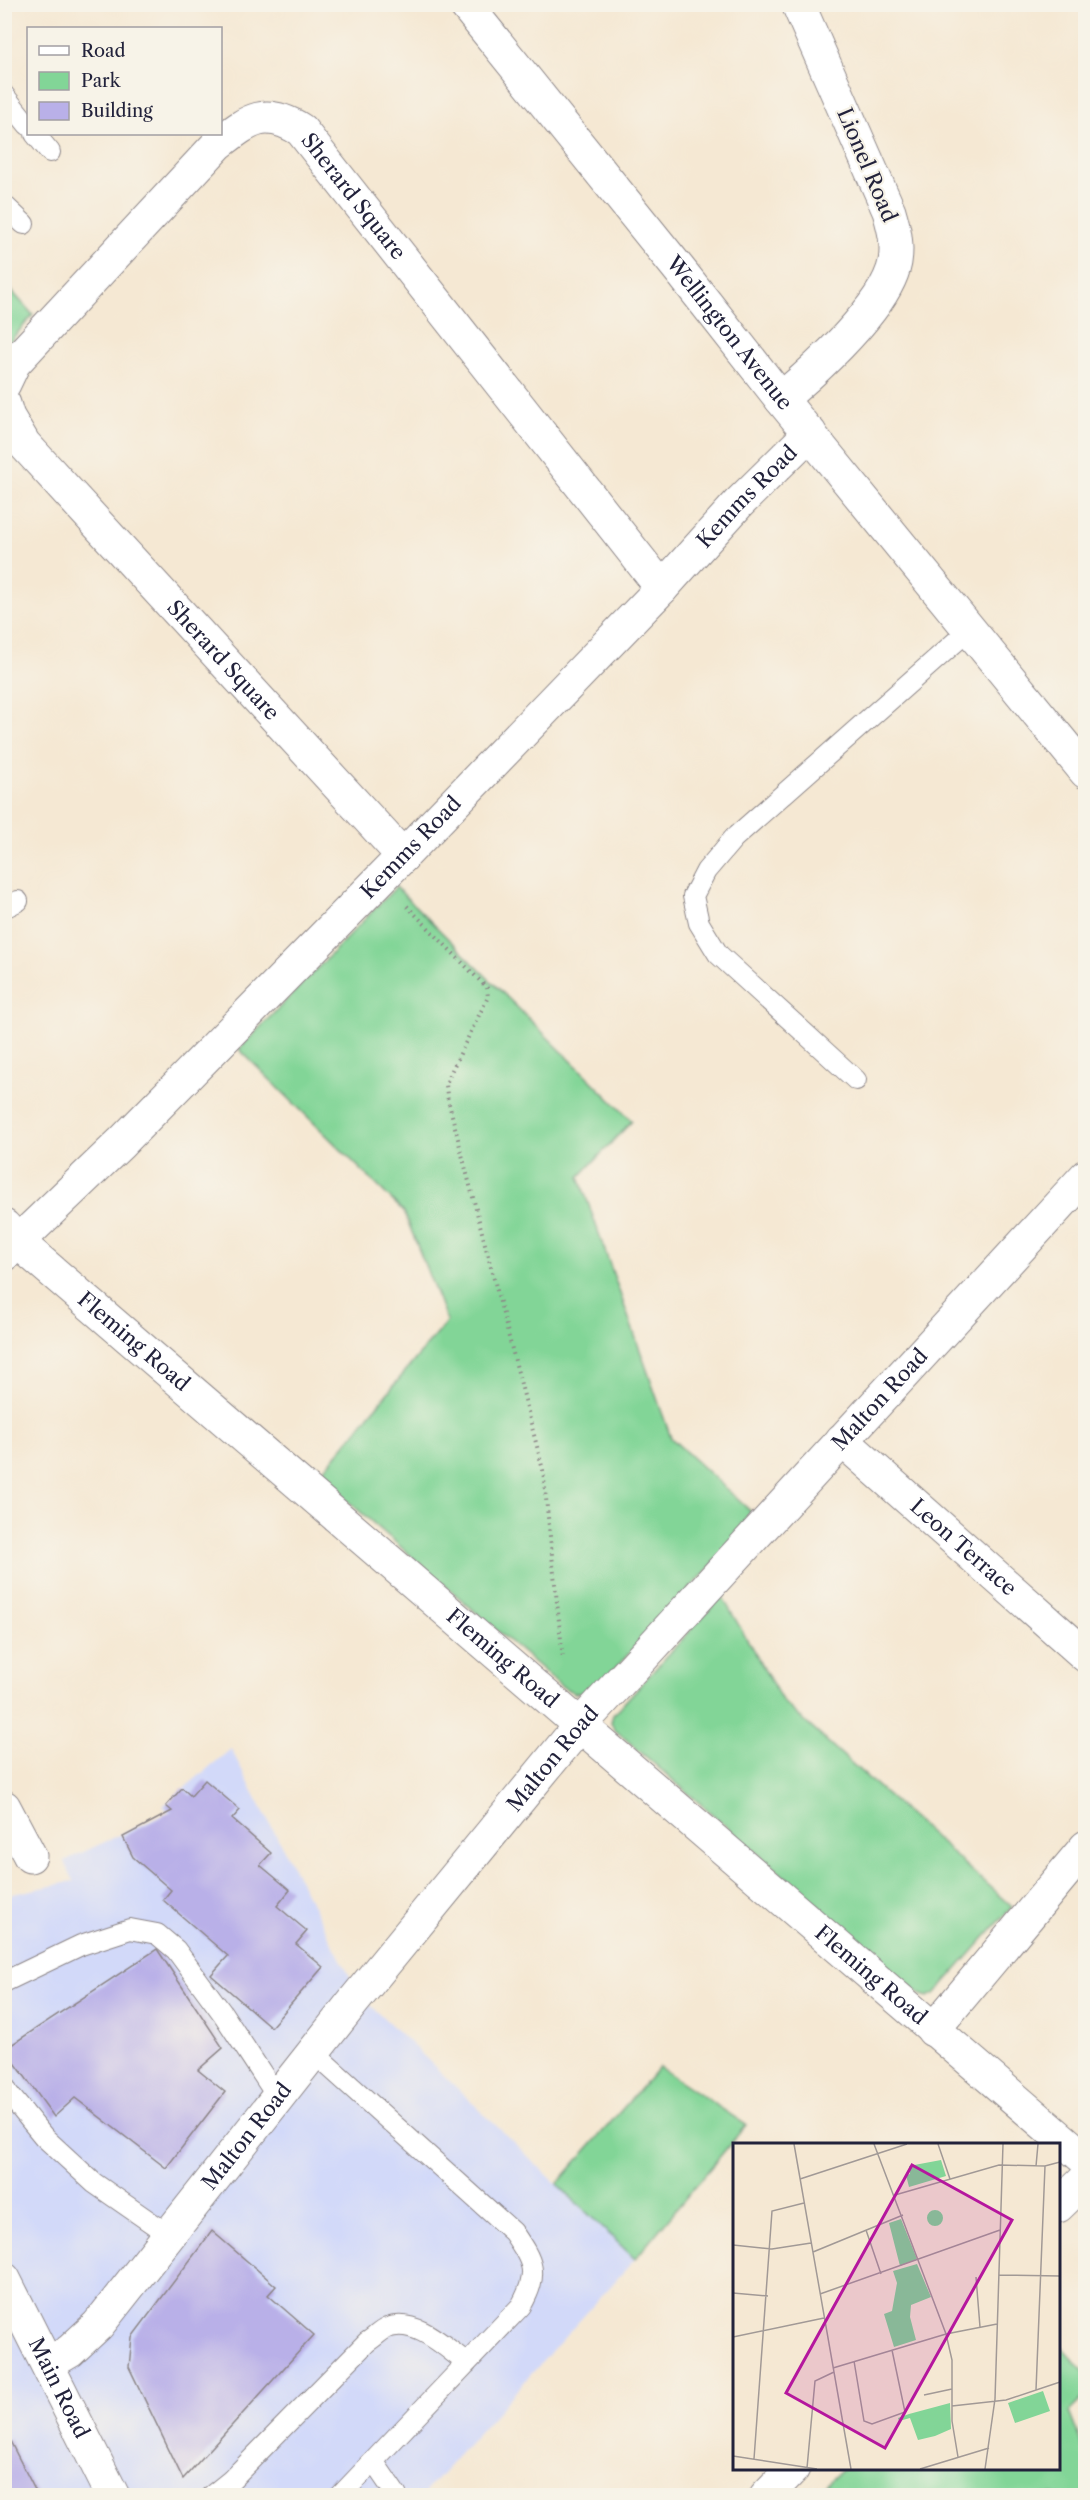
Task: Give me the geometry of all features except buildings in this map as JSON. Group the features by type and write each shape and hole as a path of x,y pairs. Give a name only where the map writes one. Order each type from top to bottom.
{"street":[{"name":"Wellington Avenue","path":"465,4 781,399 1086,772"},
{"name":"Lionel Road","path":"781,399 813,372 868,311 887,283 895,262 896,236 890,211 798,4"},
{"name":"Sherard Square","path":"4,384 14,363 218,144 238,129 259,118 283,119 301,130 662,588"},
{"name":"Sherard Square","path":"4,404 8,417 24,444 403,856"},
{"name":"Kemms Road","path":"9,1241 121,1143 403,856 662,588 738,504 810,433"},
{"name":"Malton Road","path":"48,2364 70,2351 91,2333 580,1724 1086,1176"},
{"name":"Fleming Road","path":"9,1241 580,1724 1086,2160"},
{"name":"Leon Terrace","path":"842,1440 1086,1656"},
{"path":"4,1807 30,1856"},
{"path":"933,2030 1086,1847"},
{"path":"1060,2205 1086,2179"},
{"name":"Main Road","path":"4,2279 113,2496"},
{"path":"766,2496 792,2470"}],"lane":[{"path":"4,95 27,124"},
{"path":"36,135 50,152"},
{"path":"4,205 24,224"},
{"path":"856,1080 718,954 699,923 693,896 706,871 734,838 970,629"},
{"path":"4,1982 81,1945 130,1929 157,1934 176,1950 224,2014 278,2098"},
{"path":"314,2053 513,2232 531,2259 532,2286 521,2306 340,2496"},
{"path":"4,2085 44,2138 85,2175 169,2235"},
{"path":"211,2496 231,2480 367,2342 388,2328 404,2326 422,2331 467,2363"},
{"path":"373,2461 397,2496"}],"path":[{"path":"403,856 392,891 487,988 488,997 446,1084 447,1096 543,1470 563,1665"}],"shaded area":[{"path":"231,1749 359,1994 635,2259 424,2493 426,2495 5,2495 4,1896 74,1881 64,1861 169,1812 163,1806"}],"green space":[{"path":"10,289 33,315 5,347 5,295"},
{"path":"396,887 632,1121 579,1177 671,1438 757,1517 593,1692 574,1693 561,1686 319,1476 447,1321 404,1212 239,1049"},
{"path":"722,1596 783,1702 1012,1907 935,1994 928,1997 921,1995 614,1729 611,1722 613,1715"},
{"path":"659,2067 746,2125 635,2259 557,2184"},
{"path":"1060,2345 1085,2372 1085,2396 1069,2412 1085,2453 1085,2495 816,2495 841,2470 1060,2470"}]}
